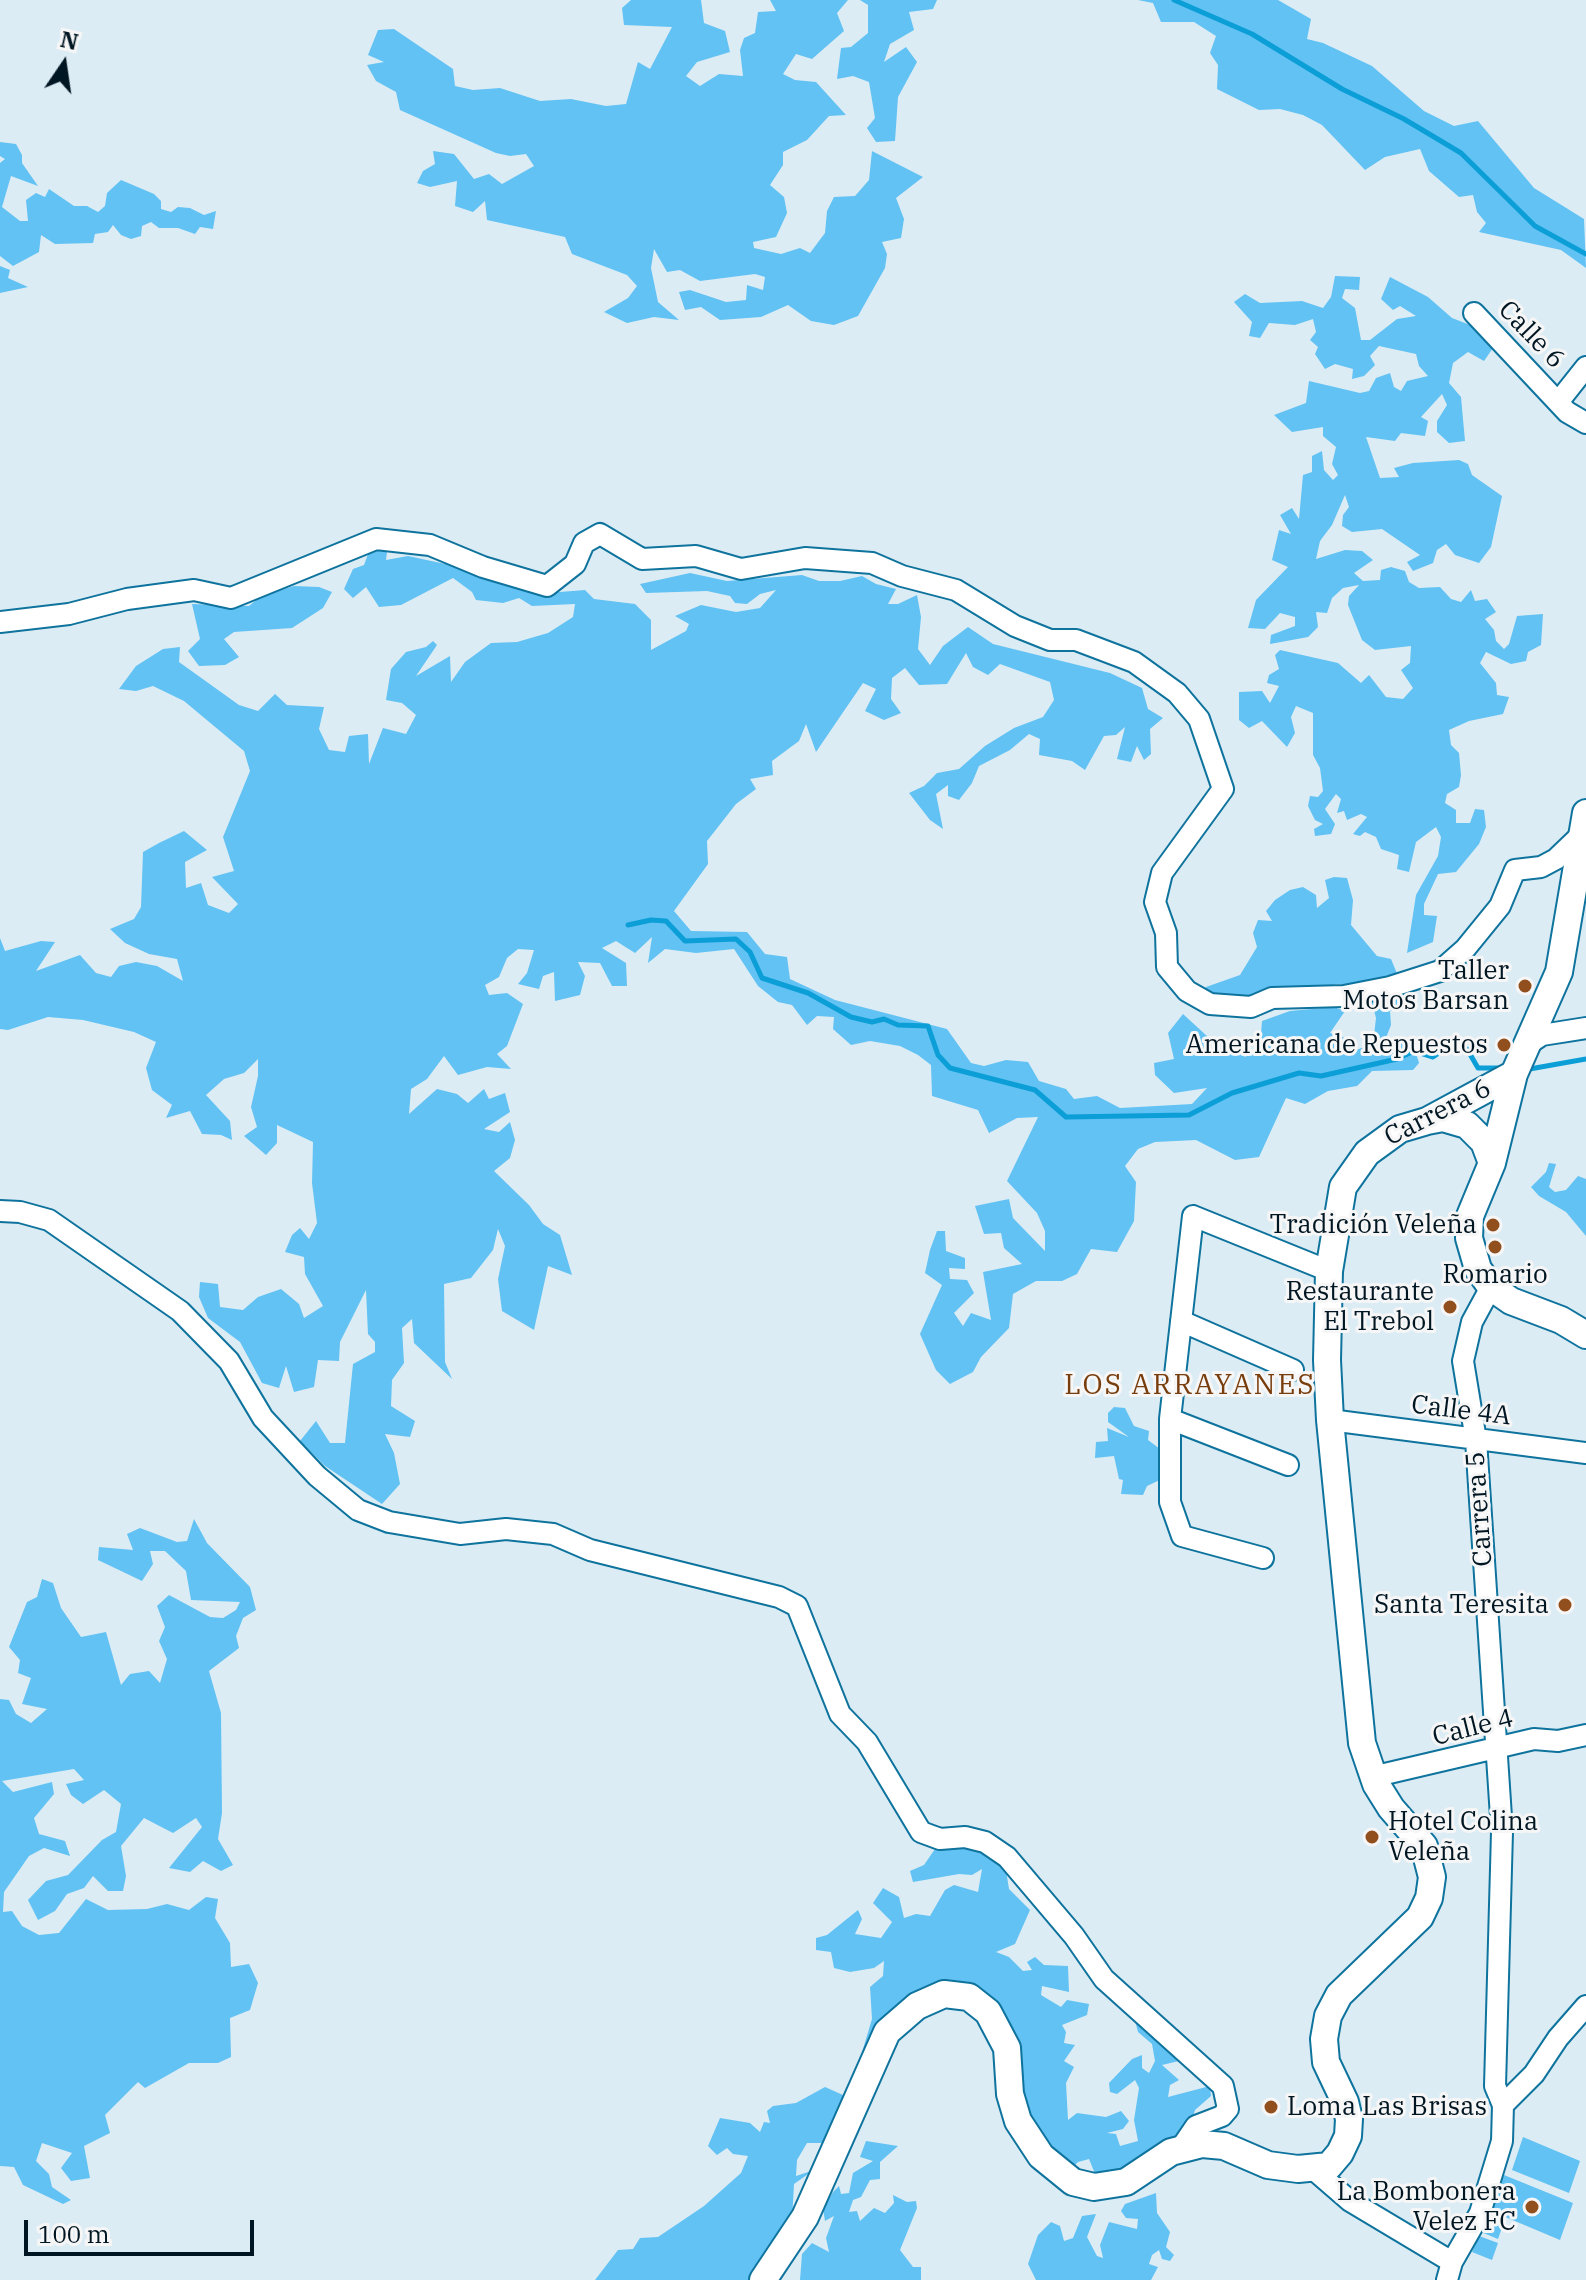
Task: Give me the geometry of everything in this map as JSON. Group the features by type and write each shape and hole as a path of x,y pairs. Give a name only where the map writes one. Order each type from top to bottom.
{"main road":[{"name":"Carrera 6","path":"1313,2169 1329,2166 1335,2160 1349,2128 1345,2102 1326,2062 1324,2039 1328,2016 1339,1995 1420,1917 1432,1887 1431,1866 1424,1846 1391,1808 1372,1777 1362,1743 1330,1420 1327,1360 1329,1271 1343,1187 1377,1144 1400,1129 1427,1121 1514,1074 1559,972 1584,828"},
{"path":"1514,1074 1492,1163 1470,1216 1469,1238 1473,1259 1491,1287 1522,1307 1561,1320 1586,1335"},
{"path":"1427,1121 1443,1118 1467,1125 1484,1142 1492,1163"},
{"path":"763,2280 805,2217 887,2032 906,2013 936,1996 961,1995 983,2006 999,2028 1007,2048 1010,2094 1018,2121 1041,2156 1061,2175 1083,2185 1115,2185 1136,2178 1181,2148 1202,2144 1224,2146 1268,2165 1313,2169"}],"street":[{"name":"Calle 6","path":"1474,313 1567,412 1586,423"},
{"path":"1559,401 1586,367"},
{"path":"0,622 69,614 127,599 194,590 231,598 376,539 430,545 483,567 547,586 575,564 584,543 600,534 642,559 696,556 741,569 805,558 872,563 902,576 956,590 1015,626 1050,640 1076,640 1134,662 1177,693 1199,719 1223,789 1162,873 1155,902 1166,933 1167,967 1187,991 1210,1004 1251,1007 1272,998 1344,996 1440,971 1465,949 1500,906 1515,870 1541,867 1556,859 1584,828"},
{"path":"1527,1045 1542,1035 1586,1028"},
{"path":"0,1211 20,1212 49,1220 180,1311 229,1361 263,1418 317,1476 358,1510 389,1522 460,1534 506,1529 553,1534 590,1550 779,1597 797,1606 840,1714 867,1742 921,1832 940,1839 965,1837 985,1842 1007,1857 1074,1936 1104,1979 1223,2086 1228,2109 1222,2116 1196,2126 1181,2148"},
{"path":"1263,1558 1182,1536 1170,1502 1170,1419 1193,1216 1329,1271"},
{"name":"Carrera 5","path":"1450,2271 1480,2213 1502,2141 1503,2105 1495,2086 1502,1832 1476,1440 1463,1361 1472,1322 1491,1287"},
{"path":"1181,1321 1293,1370"},
{"path":"1170,1419 1288,1465"},
{"name":"Calle 4A","path":"1330,1420 1586,1453"},
{"name":"Calle 4","path":"1372,1777 1534,1739 1558,1741 1586,1735"},
{"path":"1503,2105 1534,2074 1558,2038 1586,2006"},
{"path":"1313,2169 1350,2201 1450,2271"}],"shaded area":[{"path":"631,0 701,0 704,23 725,31 730,52 697,62 686,76 700,86 719,74 743,76 740,50 744,38 755,33 758,12 776,11 770,0 848,0 837,13 844,31 812,59 796,54 783,74 795,80 816,82 846,115 829,116 807,140 783,152 783,165 770,185 784,197 787,213 776,237 753,242 754,248 781,254 800,248 810,253 825,233 827,211 834,197 855,196 869,180 872,151 923,177 896,198 904,219 901,238 882,242 887,254 885,268 858,316 834,325 811,321 788,305 761,317 720,320 701,307 685,310 679,292 690,290 726,302 746,300 747,285 763,290 765,277 755,274 700,281 680,270 667,272 654,249 651,268 658,302 679,320 654,317 627,323 604,312 628,298 637,286 627,275 572,254 565,237 487,220 485,201 473,212 455,206 457,181 430,187 417,183 423,171 435,164 433,151 454,154 474,179 489,174 502,184 534,166 526,154 510,156 496,153 400,110 396,92 376,81 367,65 384,62 368,55 378,30 394,29 453,69 455,86 473,90 500,88 540,101 571,99 606,106 626,104 638,62 650,69 672,27 624,25 622,8"},
{"path":"860,0 937,0 933,9 909,12 914,30 890,44 884,62 906,47 917,62 898,97 895,141 876,142 867,128 875,118 869,82 853,76 837,79 841,48 851,47 868,33 868,5"},
{"path":"1138,0 1278,0 1311,19 1307,39 1323,43 1372,66 1424,111 1454,126 1478,121 1534,188 1584,219 1586,268 1561,250 1479,232 1486,223 1477,212 1473,195 1459,197 1429,171 1420,149 1385,157 1365,170 1322,125 1303,115 1280,109 1259,110 1217,89 1218,65 1210,53 1216,36 1194,22 1161,22 1153,3"},
{"path":"0,142 16,144 22,155 22,163 38,186 11,176 2,207 20,221 28,221 26,200 36,193 45,197 49,189 74,206 87,206 98,212 105,206 107,193 121,180 154,194 161,201 161,209 171,212 178,207 190,208 204,215 216,211 213,229 200,227 195,234 178,228 159,228 151,222 142,226 141,236 131,239 121,235 113,225 108,232 95,234 93,243 55,244 41,235 39,252 13,266 0,256 0,163 5,159 0,156"},
{"path":"0,266 10,270 8,278 28,287 0,293"},
{"path":"1335,276 1360,277 1359,290 1345,289 1342,298 1355,308 1361,340 1370,340 1397,319 1416,316 1400,306 1393,310 1381,299 1390,277 1428,297 1452,318 1483,330 1495,345 1484,361 1468,352 1453,363 1449,383 1461,397 1465,441 1449,443 1437,432 1437,421 1447,405 1442,394 1421,417 1428,421 1425,436 1401,433 1395,441 1366,437 1380,478 1399,477 1394,468 1413,463 1459,460 1468,464 1472,475 1502,496 1491,547 1479,563 1455,555 1446,544 1437,550 1433,563 1413,571 1407,562 1420,555 1382,529 1352,532 1342,526 1343,515 1349,507 1345,495 1332,525 1320,541 1316,559 1345,550 1362,551 1373,560 1354,573 1363,581 1380,580 1381,570 1391,567 1405,571 1409,582 1419,588 1440,587 1451,599 1461,602 1471,590 1475,601 1487,599 1496,612 1485,619 1494,630 1496,641 1504,649 1509,644 1517,616 1543,614 1541,645 1528,652 1526,661 1511,664 1486,652 1480,663 1496,683 1497,695 1509,697 1503,714 1469,721 1449,730 1451,745 1459,753 1461,775 1459,787 1447,794 1445,803 1456,810 1456,823 1470,823 1475,809 1484,810 1486,827 1479,844 1456,872 1438,874 1424,904 1424,915 1437,916 1433,942 1407,953 1416,895 1438,856 1441,837 1436,827 1416,842 1409,872 1397,869 1399,855 1381,849 1376,837 1365,832 1360,836 1353,834 1367,817 1361,814 1347,820 1344,811 1337,813 1341,799 1336,794 1325,809 1335,824 1331,834 1315,836 1314,829 1323,824 1315,820 1308,806 1310,796 1318,797 1323,791 1320,768 1313,755 1313,713 1296,706 1291,717 1295,733 1287,747 1262,721 1249,728 1239,720 1239,692 1262,691 1270,703 1279,686 1267,683 1269,675 1279,669 1275,655 1280,650 1338,663 1361,683 1369,675 1386,697 1403,699 1413,688 1401,670 1410,663 1411,646 1375,650 1362,640 1348,605 1349,596 1359,585 1343,588 1332,598 1327,613 1316,612 1318,627 1308,637 1270,644 1271,635 1295,626 1295,617 1280,613 1265,629 1248,628 1256,600 1288,567 1272,560 1279,530 1291,534 1280,515 1292,508 1299,519 1303,475 1312,472 1312,456 1322,451 1324,470 1333,480 1338,475 1332,464 1336,447 1323,436 1323,427 1292,432 1274,415 1306,403 1309,381 1360,393 1369,391 1376,378 1390,373 1394,387 1401,391 1407,381 1428,376 1419,366 1416,354 1379,346 1370,356 1375,365 1364,376 1352,379 1353,369 1335,364 1325,369 1315,354 1318,347 1310,340 1316,332 1313,319 1295,325 1269,323 1260,338 1249,336 1252,322 1234,302 1245,294 1260,303 1302,301 1323,308 1331,297"},
{"path":"370,549 387,552 386,560 408,556 464,568 547,593 585,590 594,599 635,604 651,620 651,650 686,631 689,624 675,616 701,605 736,612 760,608 776,590 760,594 747,604 735,603 730,596 707,591 646,593 640,584 690,573 727,581 802,575 819,581 840,581 862,576 876,584 896,589 888,604 898,604 917,595 921,617 918,649 930,665 943,646 968,627 993,644 1110,673 1142,688 1148,709 1163,718 1150,729 1151,754 1144,760 1137,746 1131,762 1117,759 1125,727 1116,735 1104,736 1085,770 1072,761 1039,755 1040,739 1029,734 1010,750 979,766 972,783 959,800 948,796 948,785 936,794 943,829 930,820 909,793 924,786 937,773 959,769 985,746 1014,728 1043,717 1054,700 1050,682 1000,664 988,675 973,667 966,653 947,684 919,685 905,668 892,678 891,699 901,713 884,720 865,711 876,689 863,683 816,752 806,724 799,741 772,761 773,775 750,779 756,789 736,804 707,841 708,864 674,911 691,931 747,932 765,954 787,957 790,979 835,1000 947,1029 971,1063 984,1066 1006,1060 1028,1062 1039,1081 1066,1089 1074,1099 1097,1096 1120,1108 1192,1104 1207,1088 1174,1093 1155,1075 1154,1063 1174,1059 1168,1033 1183,1014 1208,1037 1228,1040 1245,1057 1260,1047 1262,1021 1290,1011 1334,1007 1345,1011 1330,1033 1342,1036 1356,1050 1373,1044 1374,1010 1363,1006 1368,1000 1400,996 1399,1008 1390,1011 1391,1025 1381,1050 1394,1041 1412,1040 1419,1063 1413,1070 1372,1071 1357,1086 1328,1091 1305,1104 1286,1098 1259,1157 1235,1160 1196,1140 1155,1142 1138,1149 1125,1166 1136,1182 1134,1221 1117,1252 1091,1249 1077,1274 1062,1281 1036,1281 1013,1294 1009,1328 981,1357 973,1372 950,1384 936,1370 920,1334 942,1285 925,1273 930,1250 937,1231 945,1231 946,1251 965,1258 965,1269 949,1268 950,1279 967,1280 974,1293 954,1313 963,1326 971,1313 991,1320 983,1272 1022,1264 1004,1248 1001,1233 984,1234 975,1206 1009,1199 1013,1218 1045,1251 1045,1231 1037,1213 1007,1181 1038,1117 1017,1118 989,1133 978,1110 932,1096 931,1065 918,1055 900,1046 870,1041 851,1045 833,1029 834,1017 817,1016 807,1025 792,1005 778,1002 758,986 734,949 696,953 665,949 648,963 652,937 635,953 616,941 602,948 626,963 627,986 612,986 600,963 578,962 585,976 580,995 555,1001 554,972 543,976 539,989 518,984 527,973 534,950 518,949 507,958 499,977 485,985 489,995 507,993 523,1004 507,1046 497,1054 511,1069 487,1067 458,1075 444,1056 427,1079 411,1089 409,1114 437,1089 457,1094 468,1103 484,1089 489,1099 505,1093 510,1112 484,1129 499,1132 510,1122 515,1140 510,1158 494,1171 529,1205 543,1224 560,1235 572,1275 548,1266 534,1330 502,1311 498,1279 505,1246 498,1229 493,1250 471,1278 444,1284 445,1362 452,1379 414,1343 412,1319 402,1328 404,1363 392,1380 391,1406 415,1421 410,1437 385,1434 394,1453 400,1484 382,1504 325,1466 300,1441 316,1421 330,1443 345,1443 353,1364 375,1352 375,1342 368,1334 366,1290 340,1342 339,1361 318,1360 314,1387 294,1392 286,1366 279,1388 262,1383 240,1342 208,1318 199,1297 200,1282 218,1284 220,1307 243,1310 258,1297 281,1289 299,1304 304,1318 323,1306 305,1274 304,1257 285,1252 292,1235 300,1228 309,1239 317,1223 312,1183 313,1142 277,1125 277,1143 266,1155 244,1136 257,1127 251,1107 258,1076 258,1059 244,1073 224,1079 206,1095 230,1121 232,1140 221,1135 202,1134 190,1111 166,1118 172,1105 152,1090 146,1068 156,1042 134,1032 83,1020 48,1017 8,1030 0,1029 0,938 5,951 41,941 55,942 36,971 80,955 96,973 111,977 119,966 136,962 157,966 183,981 177,959 149,954 125,943 110,929 134,919 141,907 143,852 159,843 184,831 207,850 185,862 186,888 201,883 208,905 229,913 238,904 212,877 234,871 223,837 250,771 244,751 184,701 153,686 136,691 119,689 136,666 163,649 180,647 179,662 239,705 258,711 275,694 287,705 324,707 319,729 329,750 345,752 349,736 368,734 369,764 383,728 406,734 416,715 402,703 386,700 391,669 406,652 426,647 433,641 437,645 416,676 450,656 451,682 465,662 491,643 517,642 548,633 573,617 575,604 532,606 519,598 503,603 476,600 472,592 453,578 401,605 379,607 366,587 353,598 344,589 353,569 364,565"},
{"path":"294,586 319,587 332,592 323,608 292,628 234,632 224,639 239,657 225,665 199,666 188,651 200,639 192,604 249,606 261,596"},
{"path":"1347,878 1353,900 1351,925 1377,956 1391,959 1398,976 1369,986 1337,984 1213,1009 1192,1008 1206,987 1240,975 1257,947 1253,933 1258,920 1272,921 1266,911 1275,900 1290,890 1303,887 1316,895 1317,908 1329,898 1325,880"},
{"path":"1549,1163 1556,1164 1549,1187 1555,1192 1566,1190 1578,1176 1586,1179 1586,1236 1566,1212 1539,1196 1531,1187 1546,1172"},
{"path":"1114,1407 1125,1408 1134,1426 1149,1431 1148,1440 1168,1455 1164,1478 1147,1486 1143,1495 1121,1494 1123,1480 1119,1479 1114,1456 1095,1458 1096,1442 1108,1441 1107,1428 1129,1437 1108,1422 1108,1413"},
{"path":"194,1519 207,1543 250,1587 256,1610 243,1618 236,1636 239,1648 209,1671 221,1713 222,1813 218,1839 233,1865 221,1871 203,1861 190,1872 169,1868 202,1827 196,1818 173,1833 144,1818 121,1846 126,1876 123,1891 108,1891 93,1876 84,1888 67,1894 55,1911 38,1920 28,1900 46,1881 68,1875 102,1840 116,1832 121,1804 104,1790 83,1804 71,1795 66,1784 84,1780 74,1769 2,1781 13,1792 52,1782 54,1794 34,1818 39,1834 65,1841 70,1856 44,1848 29,1856 4,1892 3,1912 12,1911 22,1926 39,1935 59,1933 86,1899 108,1910 147,1909 167,1904 189,1910 206,1897 218,1899 215,1918 230,1943 231,1967 249,1964 258,1983 250,2010 230,2018 231,2057 218,2063 189,2063 145,2088 138,2082 105,2115 110,2133 84,2146 90,2178 71,2181 61,2168 72,2153 42,2143 36,2161 49,2174 52,2187 71,2200 63,2204 23,2185 14,2167 0,2166 0,1699 9,1700 16,1714 31,1723 47,1709 22,1704 31,1678 18,1673 20,1660 9,1647 27,1602 37,1597 42,1579 53,1583 61,1608 81,1637 106,1632 121,1685 130,1674 149,1671 160,1683 167,1659 159,1641 165,1627 157,1606 169,1595 210,1617 223,1618 236,1610 240,1602 191,1600 186,1571 165,1551 150,1551 153,1564 142,1581 98,1560 99,1547 133,1550 127,1534 140,1528 177,1542 187,1541"},
{"path":"966,1843 1005,1864 1009,1889 1030,1910 1015,1944 996,1952 1009,1957 1023,1971 1032,1970 1027,1962 1035,1957 1044,1965 1068,1966 1069,1992 1042,1986 1041,1995 1061,2007 1067,2000 1089,2004 1087,2015 1062,2025 1066,2032 1064,2043 1075,2045 1064,2061 1074,2067 1066,2083 1068,2120 1077,2113 1106,2117 1121,2111 1129,2121 1123,2129 1107,2133 1116,2134 1120,2146 1138,2141 1134,2120 1139,2088 1135,2080 1117,2094 1110,2092 1109,2083 1132,2059 1142,2055 1142,2068 1149,2073 1155,2061 1152,2044 1138,2032 1134,2017 1183,2060 1162,2065 1179,2080 1170,2085 1168,2097 1210,2086 1211,2096 1195,2110 1188,2134 1157,2156 1098,2181 1089,2159 1078,2162 1070,2170 1033,2128 1017,2075 955,1987 866,2065 860,2059 872,2019 870,1987 883,1976 884,1961 874,1968 850,1972 834,1968 831,1952 816,1950 816,1938 827,1935 858,1910 862,1919 855,1934 881,1938 892,1922 873,1903 883,1888 899,1897 904,1918 916,1914 930,1916 945,1890 954,1885 978,1892 982,1869 972,1875 959,1874 913,1882 910,1871 924,1865 937,1846"},
{"path":"825,2087 843,2095 843,2122 831,2143 807,2143 797,2160 796,2176 814,2170 794,2184 792,2221 758,2280 595,2280 618,2250 633,2249 640,2238 658,2237 704,2206 741,2173 748,2156 733,2154 727,2148 717,2155 708,2146 720,2118 750,2123 760,2132 764,2122 770,2123 767,2111 773,2106 796,2103"},
{"path":"1523,2137 1580,2161 1569,2193 1512,2170"},
{"path":"866,2141 898,2146 880,2162 880,2179 870,2180 861,2197 853,2200 849,2212 857,2211 860,2221 874,2208 885,2213 894,2203 893,2195 907,2202 916,2201 917,2208 900,2250 913,2267 921,2267 921,2280 800,2280 802,2254 812,2243 829,2252 826,2238 834,2216 825,2221 823,2209 833,2192 839,2186 841,2194 849,2193 853,2173 873,2161 860,2157"},
{"name":"La Bombonera Velez FC","path":"1504,2175 1573,2203 1560,2240 1503,2216 1498,2239 1481,2232"},
{"path":"1156,2193 1157,2213 1170,2232 1166,2247 1174,2255 1170,2261 1162,2259 1159,2250 1152,2255 1149,2264 1158,2267 1151,2280 1036,2280 1028,2264 1038,2235 1051,2222 1060,2226 1064,2241 1073,2238 1082,2216 1096,2214 1087,2237 1097,2256 1103,2258 1100,2245 1109,2222 1137,2229 1138,2219 1126,2218 1121,2211 1125,2204"},
{"path":"1479,2236 1498,2243 1492,2260 1472,2252"}],"waterway":[{"path":"1174,0 1252,34 1342,89 1404,119 1461,153 1535,226 1586,254"},
{"path":"628,925 651,920 666,921 685,941 736,939 750,952 762,978 808,993 851,1017 872,1022 884,1019 898,1025 928,1026 938,1055 950,1068 1035,1090 1066,1117 1189,1115 1232,1093 1299,1073 1321,1076 1397,1059 1414,1051 1433,1057 1449,1046 1467,1049 1478,1068 1502,1068"},
{"path":"1524,1070 1586,1059"}],"place":[{"name":"Taller Motos Barsan","path":"1525,986"},
{"name":"Americana de Repuestos","path":"1504,1045"},
{"name":"Tradición Veleña","path":"1493,1225"},
{"name":"Romario","path":"1495,1247"},
{"name":"Restaurante El Trebol","path":"1450,1307"},
{"name":"Santa Teresita","path":"1565,1605"},
{"name":"Hotel Colina Veleña","path":"1372,1837"},
{"name":"Loma Las Brisas","path":"1271,2107"},
{"name":"La Bombonera Velez FC","path":"1532,2207"}],"district":[{"name":"LOS ARRAYANES","path":"1190,1386"}]}
